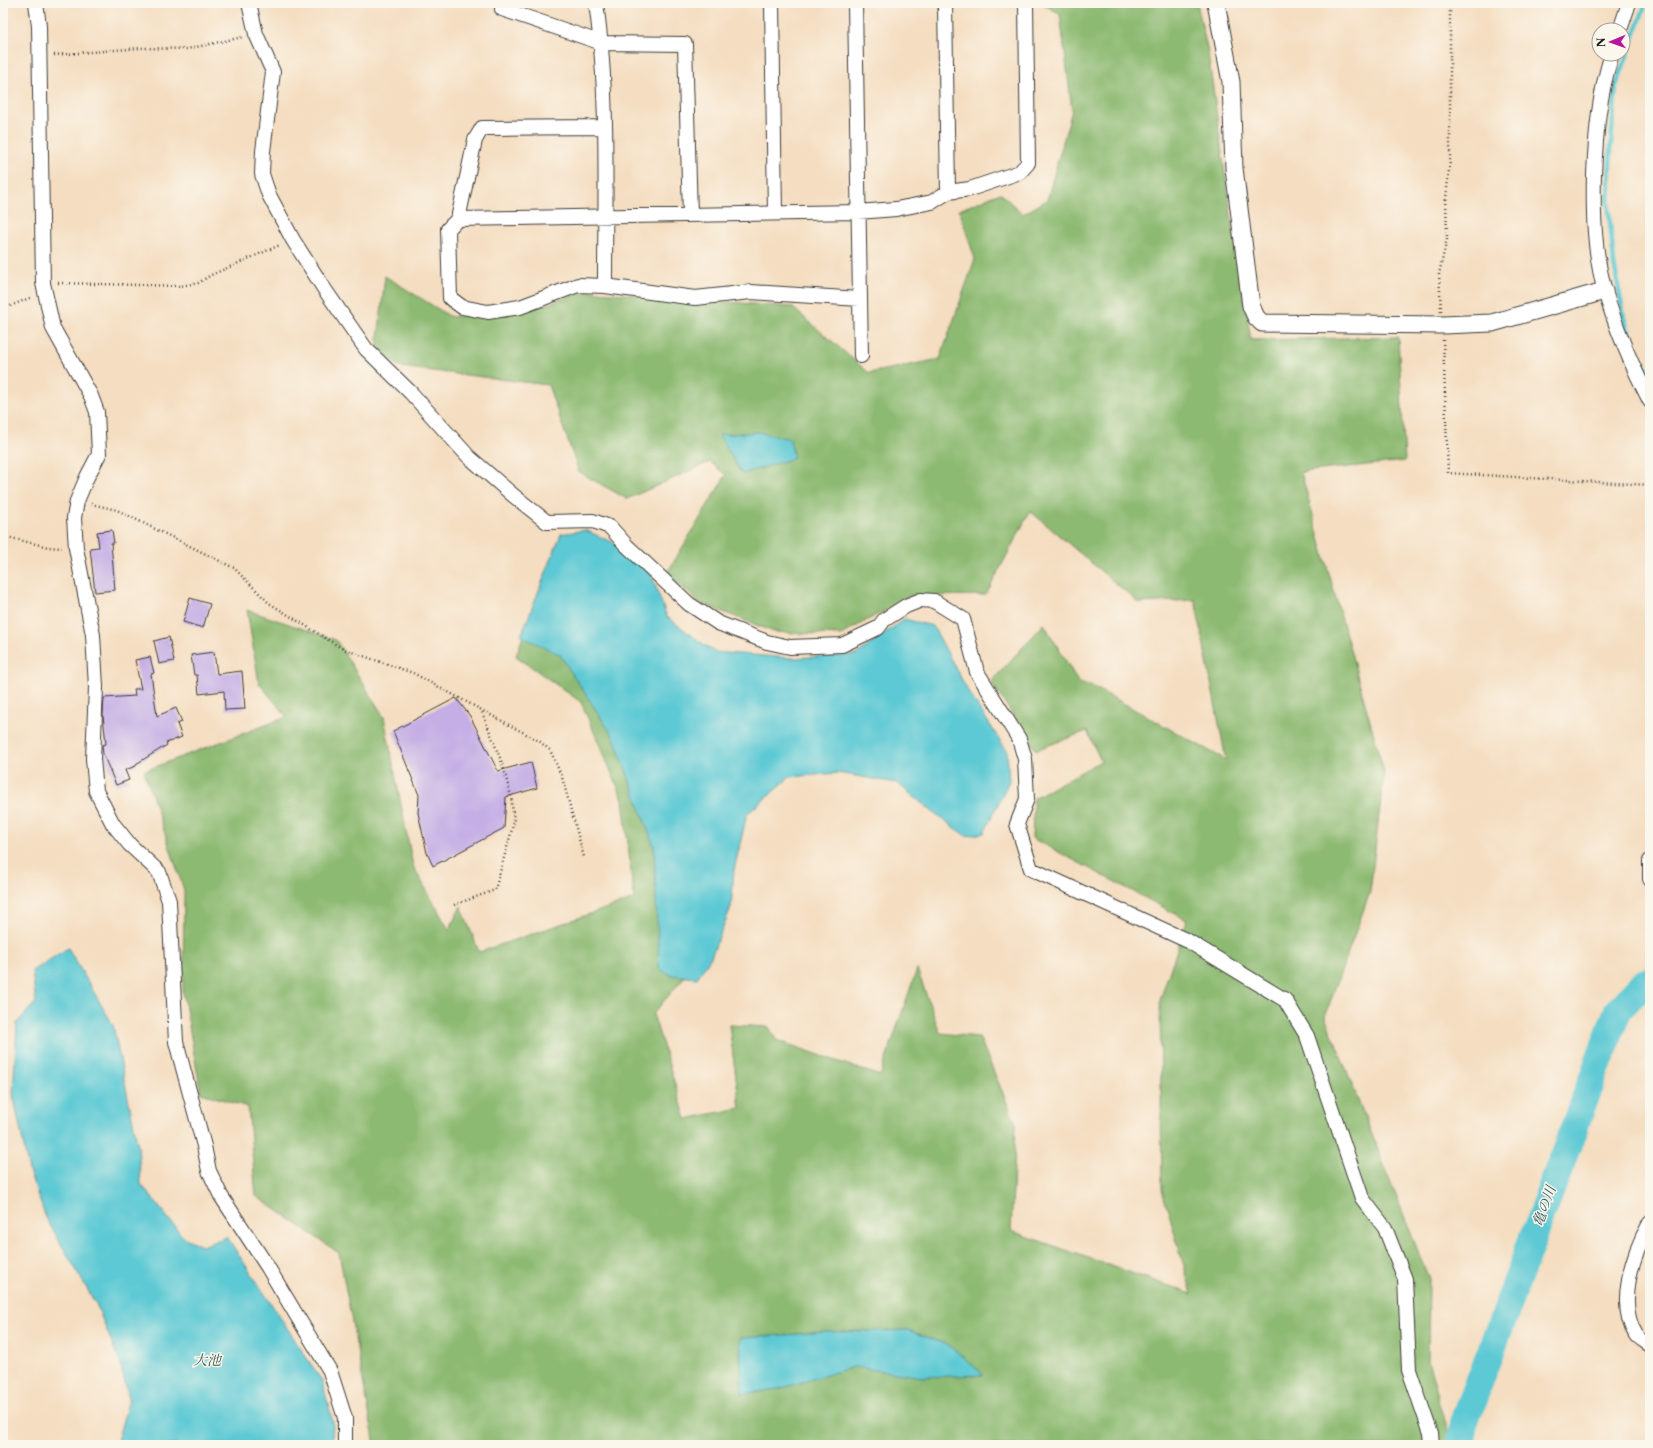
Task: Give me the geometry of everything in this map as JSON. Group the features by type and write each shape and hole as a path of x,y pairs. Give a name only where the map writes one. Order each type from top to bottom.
{"street":[{"path":"36,3 39,26 44,288 53,328 90,396 97,412 99,454 77,501 74,518 76,548 93,635 96,687 93,758 96,791 113,824 130,845 159,872 169,901 176,1042 204,1146 209,1171 221,1196 267,1266 330,1371 345,1418 345,1445"},
{"path":"249,3 256,34 273,72 263,151 262,174 269,195 293,240 325,290 366,349 411,393 469,457 547,522 593,521 610,527 626,545 689,604 718,623 767,642 790,647 842,645 878,628 884,620 906,606 921,600 934,601 963,619 977,672 1018,739 1025,759 1026,799 1017,824 1031,869 1188,941 1285,1000 1307,1036 1362,1198 1385,1228 1405,1278 1409,1370 1431,1434 1432,1445"},
{"path":"596,3 602,43 605,286"},
{"path":"772,3 775,213"},
{"path":"855,3 861,356"},
{"path":"945,3 948,192"},
{"path":"458,219 858,212 896,209 932,202 948,192 970,189 1020,172 1028,163 1026,3"},
{"path":"1216,3 1231,82 1234,168 1251,306 1256,317 1262,323 1443,325 1492,323 1604,291"},
{"path":"1623,22 1629,3"},
{"path":"502,9 602,43 685,44 690,215"},
{"path":"1610,62 1604,81 1596,130 1594,187 1595,243 1604,291 1620,336 1650,401"},
{"path":"604,127 482,128 475,140 458,219 448,229 450,298 462,307 488,312 520,307 578,285 605,286 695,298 752,292 860,299"},
{"path":"1650,1223 1631,1268 1627,1294 1628,1318 1636,1336 1650,1346"}],"path":[{"path":"1450,3 1450,161 1446,198 1447,238 1439,274 1443,325 1448,473 1650,485"},
{"path":"39,56 141,48 187,49 256,34"},
{"path":"3,309 44,288 180,286 198,283 211,275 293,240"},
{"path":"77,501 117,510 234,568 269,603 343,649 413,673 539,741 550,750 562,777 584,857"},
{"path":"3,536 48,547 76,548"},
{"path":"454,905 494,890 514,822 511,796 502,763 481,710"}],"green space":[{"path":"1041,3 1197,3 1208,53 1232,223 1251,340 1398,337 1405,461 1301,472 1384,772 1370,892 1325,1016 1429,1279 1428,1361 1452,1445 375,1445 339,1253 256,1196 248,1107 201,1093 183,992 184,890 144,771 287,717 259,683 247,610 336,640 384,717 413,866 449,930 461,906 479,952 634,899 623,799 581,702 516,656 526,627 603,674 671,834 686,975 653,1014 686,1119 740,1108 729,1025 769,1027 776,1040 880,1076 917,969 940,1033 979,1037 1016,1124 1011,1231 1192,1294 1162,1190 1160,1000 1187,920 1032,838 1034,798 1101,761 1087,731 1036,750 991,682 1044,624 1079,683 1090,685 1226,760 1195,600 1139,603 1030,511 986,595 910,596 841,635 774,632 698,602 667,573 726,475 710,462 627,499 579,472 548,385 400,367 377,349 385,276 451,317 545,305 585,291 792,307 869,373 940,359 975,259 959,210 1000,193 1023,214 1047,200 1072,110 1060,14"}],"water":[{"path":"758,432 790,439 794,458 742,474 719,435"},
{"path":"585,530 612,542 651,574 667,617 714,652 791,658 856,655 904,619 933,626 969,693 1007,751 1009,781 984,833 966,836 934,813 897,783 838,773 790,777 747,814 734,870 731,907 711,957 697,978 671,975 659,969 654,846 614,738 560,655 521,636 561,534"},
{"name":"大池","path":"68,948 113,1025 138,1146 141,1184 183,1237 202,1246 227,1237 322,1381 333,1422 332,1445 116,1445 129,1399 120,1363 97,1306 46,1218 29,1171 13,1094 17,1023 36,1002 32,971"},
{"path":"908,1330 950,1346 984,1375 923,1377 854,1367 779,1389 742,1394 740,1338 825,1332"}],"building":[{"path":"112,530 114,543 111,543 115,590 95,592 90,548 99,547 97,532"},
{"path":"190,598 210,604 203,628 183,622"},
{"path":"169,637 174,661 159,664 154,641"},
{"path":"214,652 217,674 242,671 245,709 225,710 224,691 199,694 197,675 194,675 191,655"},
{"path":"150,657 154,673 151,674 157,716 176,708 182,722 177,724 182,737 166,743 167,745 136,764 136,766 125,770 129,780 116,785 103,754 102,745 106,744 103,715 104,698 135,696 134,689 141,689 135,660"},
{"path":"456,698 470,716 498,771 531,762 537,788 506,797 504,828 433,866 427,853 418,813 419,795 393,731"}],"waterway":[{"path":"1646,3 1616,86 1608,202 1614,263 1624,318 1635,350 1650,375"},
{"name":"亀の川","path":"1460,1445 1464,1423 1618,1010 1644,983 1650,981"}]}
